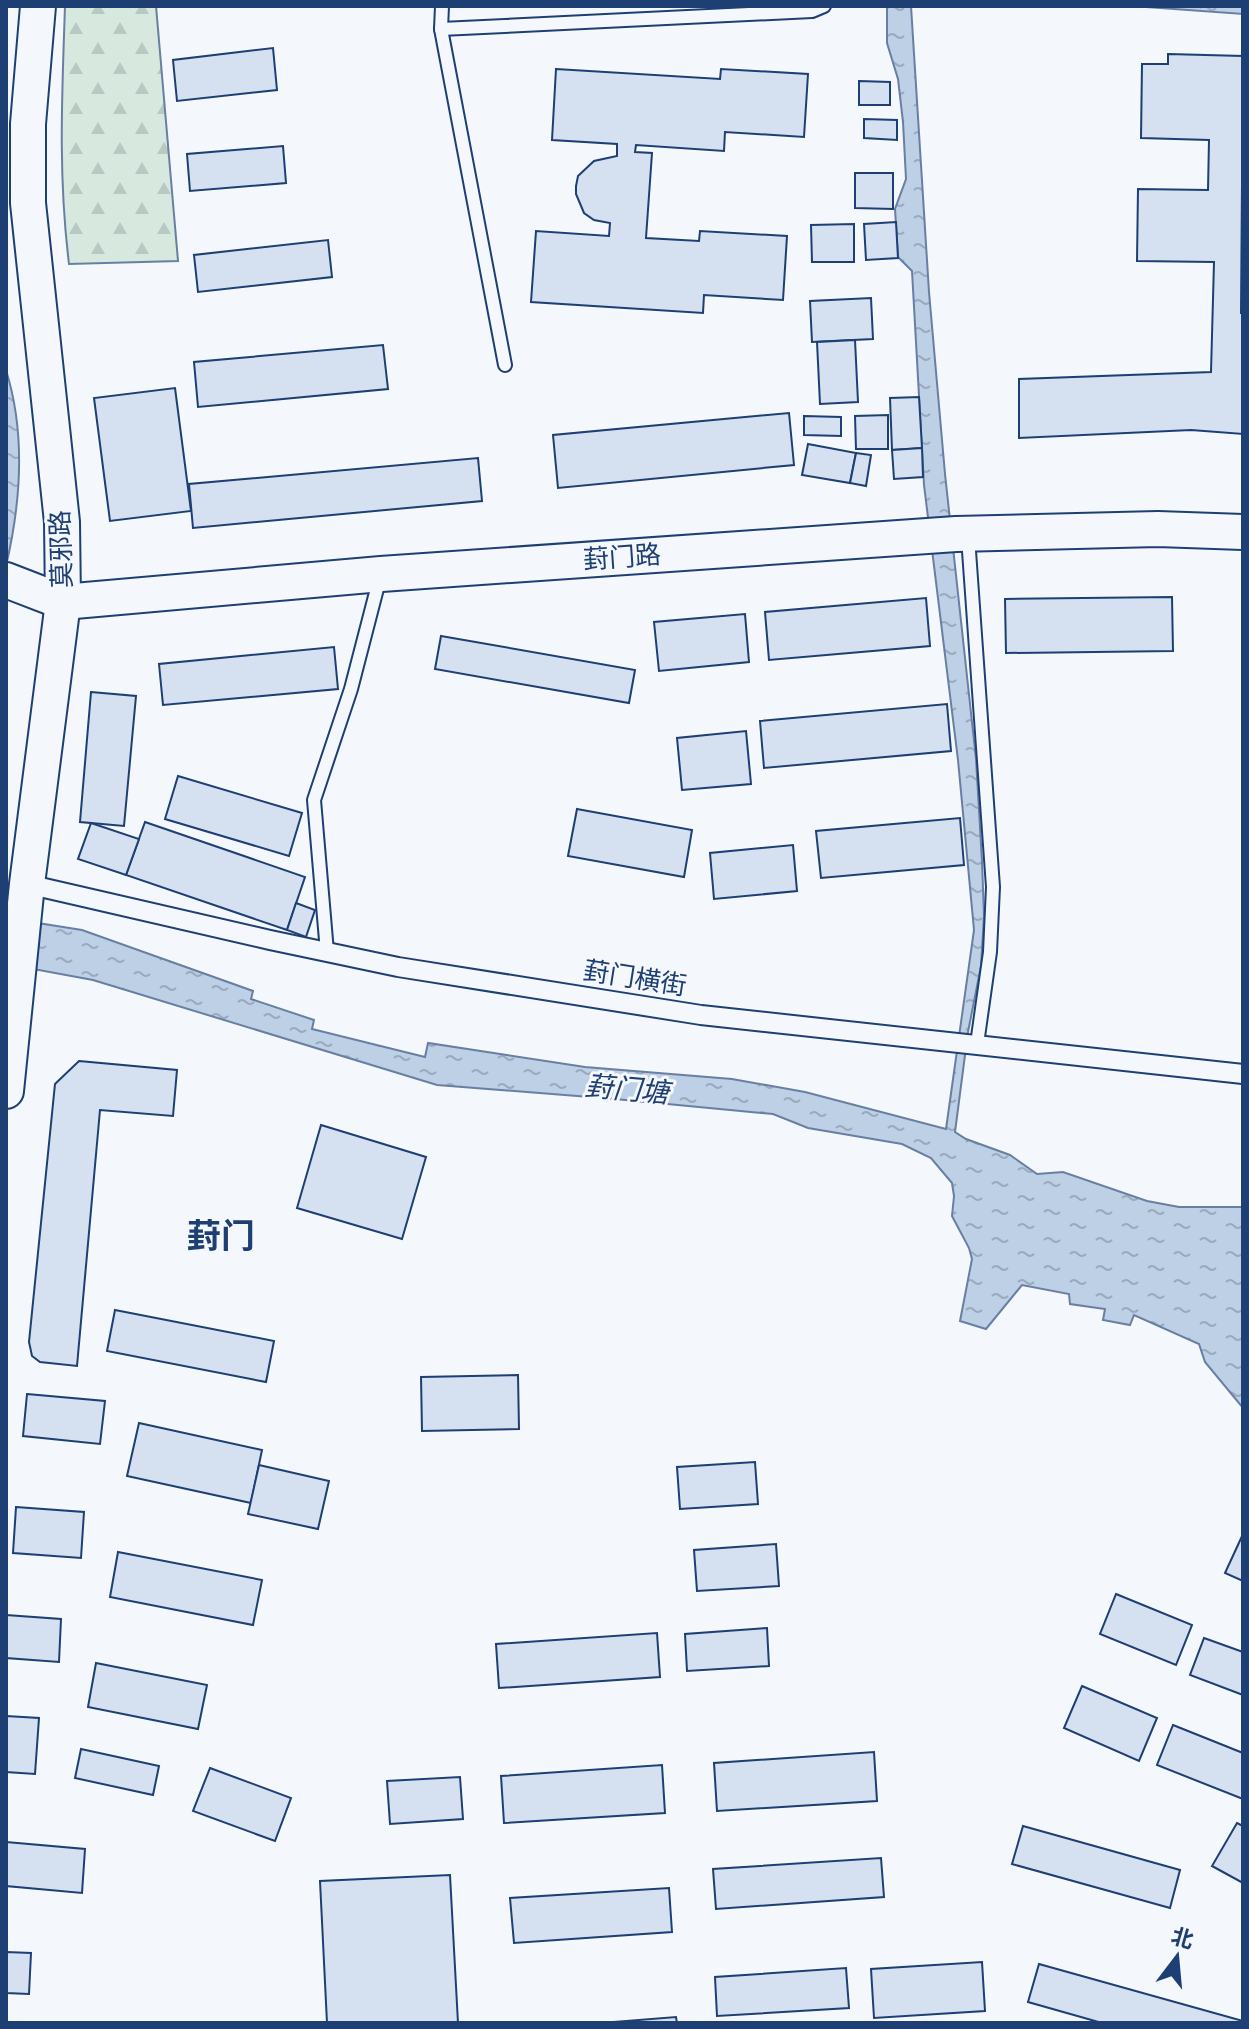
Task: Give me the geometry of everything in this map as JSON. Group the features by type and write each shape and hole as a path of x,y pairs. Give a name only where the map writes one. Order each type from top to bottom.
{"main road":[{"name":"莫邪路","path":"6,1091 26,895 63,602 62,522 28,203 28,124 38,6"},
{"name":"葑门路","path":"9,581 63,602 381,574 962,534 1158,529 1243,532"}],"street":[{"name":"葑门横街","path":"26,895 398,967 701,1015 1243,1074"}],"lane":[{"path":"442,6 441,29 505,365"},
{"path":"441,29 812,11 824,6"},
{"path":"962,534 993,887 990,952 975,1044"},
{"path":"327,952 314,800 351,689 381,574"}],"green space":[{"path":"65,6 156,6 178,261 69,264 62,167"}],"water":[{"name":"葑门塘","path":"887,6 911,6 929,292 976,759 984,916 981,966 968,1032 955,1132 1010,1155 1037,1174 1063,1172 1147,1201 1179,1207 1243,1207 1243,1408 1205,1362 1199,1344 1134,1315 1130,1325 1103,1320 1105,1309 1070,1304 1069,1294 1022,1285 986,1329 960,1321 972,1259 952,1216 952,1183 931,1158 902,1144 808,1128 773,1114 437,1085 93,980 6,964 6,918 82,930 253,991 251,999 314,1020 312,1029 425,1057 428,1043 585,1067 732,1079 805,1092 946,1129 974,930 958,760 924,485 912,271 898,257 895,209 906,179 898,79 887,43"},
{"path":"1132,6 1243,6 1243,14"},
{"path":"6,370 17,419 19,468 15,517 6,566"}],"building":[{"path":"273,48 277,90 177,101 173,60"},
{"path":"1168,54 1243,56 1243,434 1191,430 1019,438 1019,379 1211,372 1214,262 1137,261 1138,189 1208,190 1209,140 1141,138 1142,64 1168,64"},
{"path":"556,69 720,79 721,69 808,74 804,137 725,132 724,151 636,145 635,152 652,153 646,238 699,241 700,231 787,236 783,300 704,295 703,313 531,302 536,231 609,236 610,223 594,220 584,213 576,186 578,176 594,161 617,156 617,144 552,140"},
{"path":"859,81 890,82 890,105 859,105"},
{"path":"864,119 897,120 897,140 864,138"},
{"path":"283,146 286,183 190,191 187,154"},
{"path":"855,173 893,173 893,209 855,208"},
{"path":"896,222 898,258 866,260 864,224"},
{"path":"854,224 854,262 812,262 811,225"},
{"path":"328,240 332,277 198,292 194,255"},
{"path":"871,298 873,339 812,342 810,301"},
{"path":"855,340 858,402 820,404 817,342"},
{"path":"383,345 388,389 198,407 194,362"},
{"path":"175,388 191,511 110,521 94,398"},
{"path":"919,397 922,448 892,450 890,398"},
{"path":"789,413 794,465 558,488 553,435"},
{"path":"888,415 888,449 856,449 855,416"},
{"path":"804,416 841,417 841,436 804,435"},
{"path":"808,444 856,453 850,483 802,475"},
{"path":"922,448 923,477 894,479 892,450"},
{"path":"856,453 871,455 866,486 850,483"},
{"path":"478,458 482,501 193,528 189,484"},
{"path":"1172,597 1173,651 1006,653 1005,599"},
{"path":"926,598 930,646 769,660 765,612"},
{"path":"745,614 749,662 659,671 654,622"},
{"path":"441,636 635,670 629,703 435,669"},
{"path":"334,647 338,689 163,705 159,664"},
{"path":"91,692 136,696 124,826 80,822"},
{"path":"947,704 951,751 764,768 760,721"},
{"path":"746,731 751,784 682,790 677,738"},
{"path":"178,776 302,813 289,856 165,819"},
{"path":"577,809 692,830 684,877 568,856"},
{"path":"960,818 964,865 821,878 816,831"},
{"path":"145,822 305,877 287,930 126,875"},
{"path":"91,823 139,839 126,875 78,859"},
{"path":"793,845 797,891 714,899 710,853"},
{"path":"296,903 315,910 306,937 287,930"},
{"path":"79,1061 177,1070 173,1116 100,1110 77,1366 40,1362 32,1356 29,1342 55,1084"},
{"path":"321,1125 426,1157 402,1239 297,1208"},
{"path":"115,1310 274,1341 266,1382 107,1351"},
{"path":"518,1375 519,1429 422,1431 421,1377"},
{"path":"27,1394 105,1401 100,1444 23,1436"},
{"path":"139,1423 262,1450 251,1503 127,1476"},
{"path":"755,1462 758,1504 680,1509 677,1467"},
{"path":"259,1465 329,1481 318,1529 248,1514"},
{"path":"16,1507 84,1512 81,1558 13,1553"},
{"path":"1243,1534 1243,1581 1225,1573"},
{"path":"776,1544 779,1586 697,1591 694,1550"},
{"path":"118,1552 262,1580 253,1625 110,1597"},
{"path":"1116,1594 1192,1625 1176,1665 1100,1634"},
{"path":"6,1615 61,1619 59,1662 6,1658"},
{"path":"767,1628 769,1666 687,1671 685,1634"},
{"path":"657,1633 660,1677 499,1688 496,1644"},
{"path":"1204,1638 1243,1652 1243,1695 1190,1675"},
{"path":"96,1663 207,1685 198,1729 88,1707"},
{"path":"1082,1686 1157,1718 1139,1761 1064,1728"},
{"path":"6,1716 39,1718 35,1774 6,1772"},
{"path":"1173,1725 1243,1753 1243,1799 1157,1765"},
{"path":"81,1749 159,1766 153,1795 75,1778"},
{"path":"874,1752 877,1801 717,1811 714,1763"},
{"path":"662,1765 665,1813 504,1823 501,1776"},
{"path":"210,1768 291,1798 275,1841 193,1811"},
{"path":"460,1777 463,1819 390,1824 387,1781"},
{"path":"1237,1823 1243,1826 1243,1883 1212,1866"},
{"path":"1023,1826 1180,1870 1170,1908 1012,1864"},
{"path":"6,1842 85,1849 82,1893 6,1886"},
{"path":"881,1858 884,1897 716,1909 713,1869"},
{"path":"450,1875 458,2023 327,2023 320,1881"},
{"path":"669,1888 672,1932 514,1943 510,1898"},
{"path":"6,1952 31,1953 29,1994 6,1993"},
{"path":"982,1962 985,2011 874,2018 871,1969"},
{"path":"1039,1964 1243,2023 1102,2023 1028,2002"},
{"path":"846,1968 849,2008 717,2016 715,1977"},
{"path":"676,2017 677,2023 601,2023"}],"district":[{"name":"葑门","path":"221,1236"}]}
